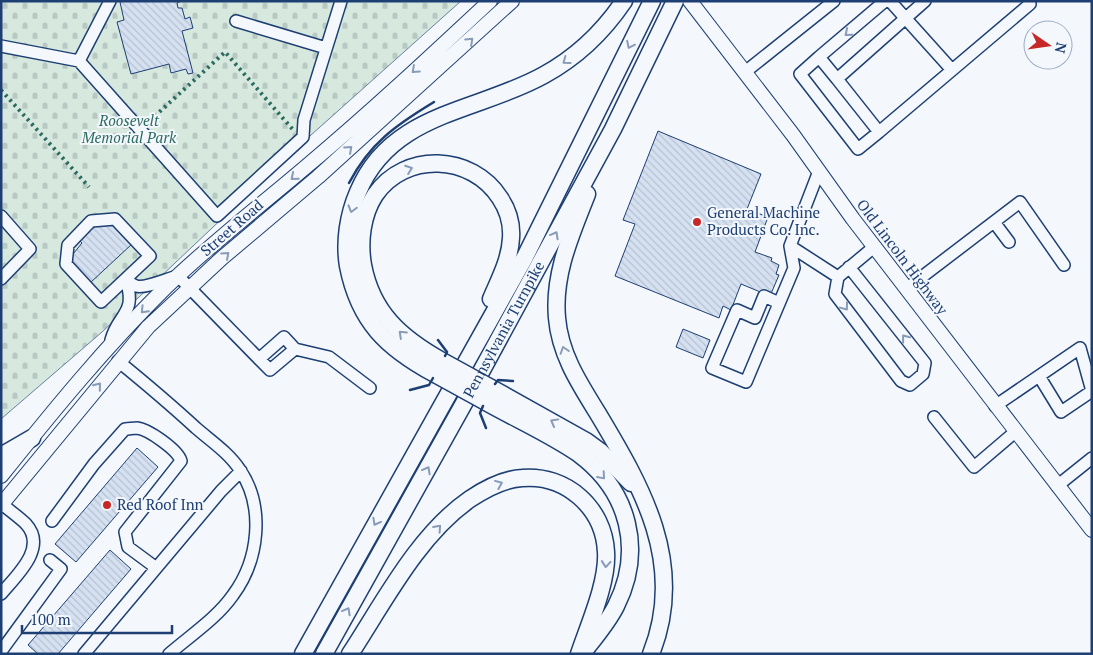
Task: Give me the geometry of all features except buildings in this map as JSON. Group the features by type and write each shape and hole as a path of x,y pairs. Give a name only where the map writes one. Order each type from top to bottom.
{"highway":[{"path":"438,367 413,362 389,344 368,320 354,292 347,261 346,244 350,212 361,184 377,159 400,137 411,130 435,118 527,84 558,67 600,32 624,1"},
{"name":"Pennsylvania Turnpike","path":"303,654 525,257 652,1"},
{"name":"Pennsylvania Turnpike","path":"324,654 464,405 613,129 675,1"},
{"path":"613,129 561,265 556,292 557,321 564,349 575,375 619,450 644,498 658,536 663,577 662,612 659,631 651,654"},
{"path":"452,388 506,264 511,228 507,211 494,190 484,179 476,173 458,166 430,163 412,167 395,175 388,181 376,194 365,219 362,259 369,286 381,311 400,333 438,367 489,395 586,441 612,463 644,498"},
{"path":"489,395 584,458 610,485 624,513 630,543 625,585 615,609 581,654"},
{"path":"1,456 32,438"},
{"path":"350,654 409,565 444,521 457,509 485,490 510,480 533,478 553,482 578,495 596,516 604,533 607,553 605,573 581,654"}],"main road":[{"name":"Street Road","path":"1,476 108,349 178,276 335,142 490,1"},
{"name":"Street Road","path":"1,504 148,327 222,258 333,163 512,1"},
{"name":"Old Lincoln Highway","path":"690,1 745,72 874,247 1092,530"}],"street":[{"path":"79,61 110,1"},
{"path":"1,46 79,61 217,216 303,137 304,120 341,1"},
{"path":"745,72 819,6 834,1"},
{"path":"885,1 800,74 858,149 1030,4 1029,1"},
{"path":"890,1 952,70"},
{"path":"837,79 926,1"},
{"path":"236,21 326,48"},
{"path":"818,57 879,132"},
{"path":"779,303 764,296 755,318 737,310 712,368 746,382 794,268 790,246 819,171"},
{"path":"906,289 1020,202 1064,265"},
{"path":"1,216 30,249 1,279"},
{"path":"115,219 150,256 126,280 101,302 66,264 68,245 91,220 115,219"},
{"path":"994,222 1009,242"},
{"path":"790,246 838,276"},
{"path":"849,267 925,363 923,374 910,385 901,381 835,294 838,276 849,267 874,247"},
{"path":"126,280 136,286 148,286 178,276 270,370 295,349"},
{"path":"108,349 112,335 129,305 130,294 126,280"},
{"path":"259,358 284,337 295,349 329,357 370,388"},
{"path":"995,406 1080,348 1092,391 1061,412 1039,376"},
{"path":"118,361 232,459 249,486 256,518 254,546 247,571 234,594 221,610 172,653"},
{"path":"934,417 974,467 1015,432"},
{"path":"52,520 94,464 125,429 138,428 156,437 179,454 181,460 125,532 128,547 155,567"},
{"path":"1057,486 1092,458"},
{"path":"84,654 155,567 221,491 241,471"},
{"path":"1,504 26,524 34,539 34,547 27,562 1,594"},
{"path":"7,654 2,649 61,569 50,560"}],"green space":[{"name":"Roosevelt Memorial Park","path":"1,1 461,1 301,144 102,332 1,419"}],"hedge":[{"path":"145,125 225,52 295,132"},
{"path":"1,90 89,187"}],"wall":[{"path":"349,183 366,157 385,136 434,102"},
{"path":"438,340 447,352 445,356"},
{"path":"410,390 429,385 433,378"},
{"path":"495,384 498,380 513,381"},
{"path":"483,406 480,413 486,428"}],"place":[{"name":"General Machine Products Co. Inc.","path":"697,222"},
{"name":"Red Roof Inn","path":"107,505"}]}
